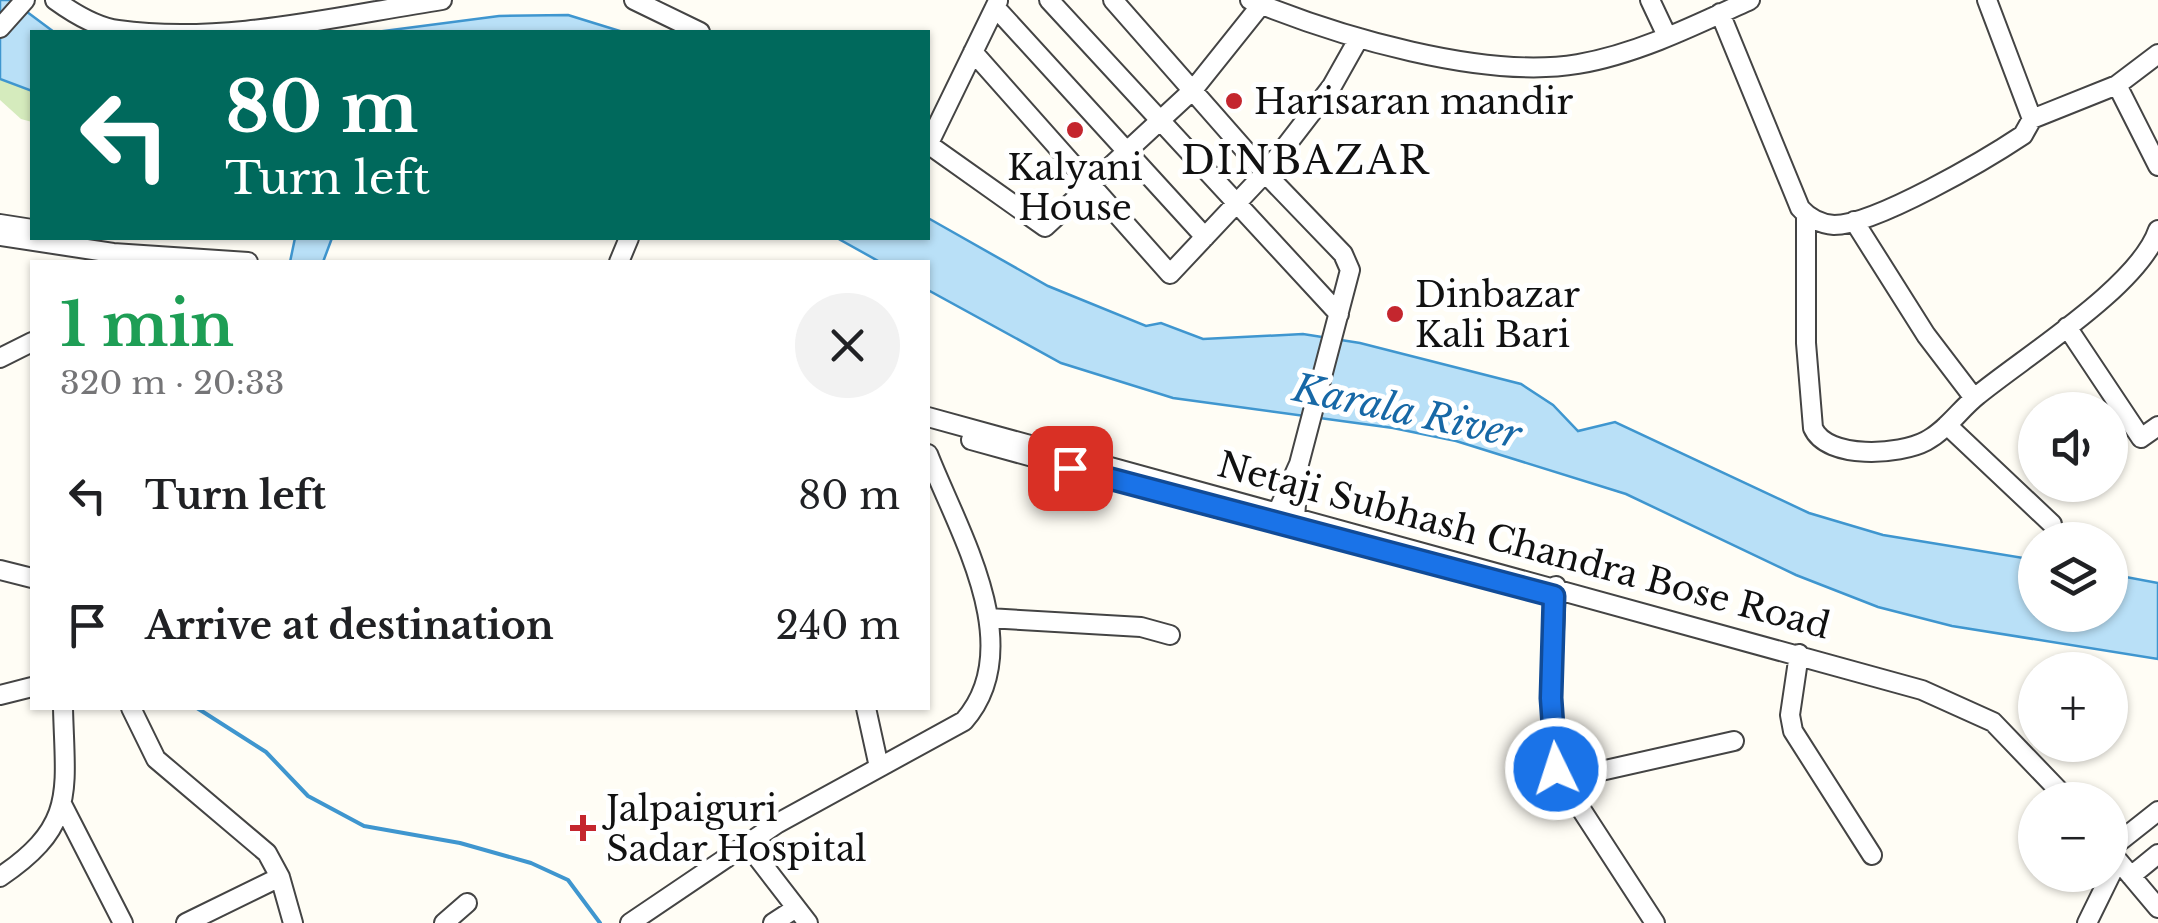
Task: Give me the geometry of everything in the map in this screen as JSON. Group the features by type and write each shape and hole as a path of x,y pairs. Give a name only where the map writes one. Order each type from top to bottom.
{"street":[{"path":"0,28 25,0"},
{"path":"55,0 115,30 222,30 442,0"},
{"path":"74,0 115,30"},
{"path":"634,0 665,7 697,30"},
{"path":"1049,0 1234,205 1339,314"},
{"path":"1113,0 1348,261 1351,280 1332,336 1286,515"},
{"path":"1650,0 1667,36"},
{"path":"930,145 1045,227 1193,90 1256,2 1359,38 1465,59 1543,66 1598,60 1667,36 1750,0"},
{"path":"1987,0 2032,119"},
{"path":"930,140 997,4 1204,237"},
{"path":"1720,14 1777,159 1806,216 1806,343 1816,436 1843,447 1890,451 1917,446 1947,426 1974,398 2067,327 2150,254 2158,230"},
{"path":"974,52 1170,274 1265,172 1332,86 1359,38"},
{"path":"1806,216 1834,224 1854,221 1998,152 2022,135 2032,119 2117,86 2158,54"},
{"path":"2117,86 2158,166"},
{"path":"1854,221 1926,335 1974,398"},
{"path":"0,224 30,229"},
{"path":"0,236 128,257 200,260"},
{"path":"100,240 114,242 128,257"},
{"path":"2067,327 2141,438 2158,426"},
{"path":"0,358 30,343"},
{"name":"Netaji Subhash Chandra Bose Road","path":"930,418 1286,515 1387,550"},
{"path":"1947,426 2050,522"},
{"name":"Netaji Subhash Chandra Bose Road","path":"930,429 1555,591 1958,703 1992,722 2047,780"},
{"path":"632,922 747,844 947,732 976,708 990,679 988,618 930,459"},
{"path":"0,570 30,578"},
{"path":"1555,591 1551,698 1556,769 1656,923"},
{"path":"988,618 1141,628 1170,635"},
{"path":"1799,658 1790,715 1792,730 1872,855"},
{"path":"0,695 30,688"},
{"path":"62,710 63,806 123,923"},
{"path":"133,710 156,759 259,844 280,877 293,923"},
{"path":"866,710 879,767"},
{"path":"1560,780 1734,741"},
{"path":"0,877 48,836 63,806"},
{"path":"2128,845 2158,811"},
{"path":"747,844 802,915 773,923"},
{"path":"2128,858 2158,854"},
{"path":"2128,875 2158,908"},
{"path":"186,923 280,877"},
{"path":"2128,877 2158,916"},
{"path":"2087,923 2101,892"},
{"path":"444,923 467,902"}],"green space":[{"path":"0,79 30,90 30,121 21,119 0,100"}],"water":[{"path":"0,0 11,0 51,30 30,30 30,90 0,79"},
{"path":"568,15 617,30 391,30 499,16"},
{"name":"Karala River","path":"930,219 1048,286 1146,326 1161,323 1203,339 1303,334 1360,343 1521,384 1553,405 1578,431 1615,422 1809,513 1883,535 2018,557 2018,632 2128,632 2128,577 2158,583 2158,659 1952,626 1878,607 1796,575 1626,494 1456,441 1393,428 1173,398 1061,363 930,291 930,260 876,260 841,240 930,240"},
{"path":"295,240 331,240 324,260 290,260"}],"waterway":[{"path":"200,710 266,752 308,796 364,826 460,843 531,863 568,880 600,923"}],"place":[{"name":"Harisaran mandir","path":"1234,101"},
{"name":"Kalyani House","path":"1075,130"},
{"name":"Dinbazar Kali Bari","path":"1395,314"},
{"name":"Jalpaiguri Sadar Hospital","path":"583,828"}],"district":[{"name":"DINBAZAR","path":"1306,160"}],"route":[{"path":"1070,468 1554,596 1551,698 1556,769"}]}
